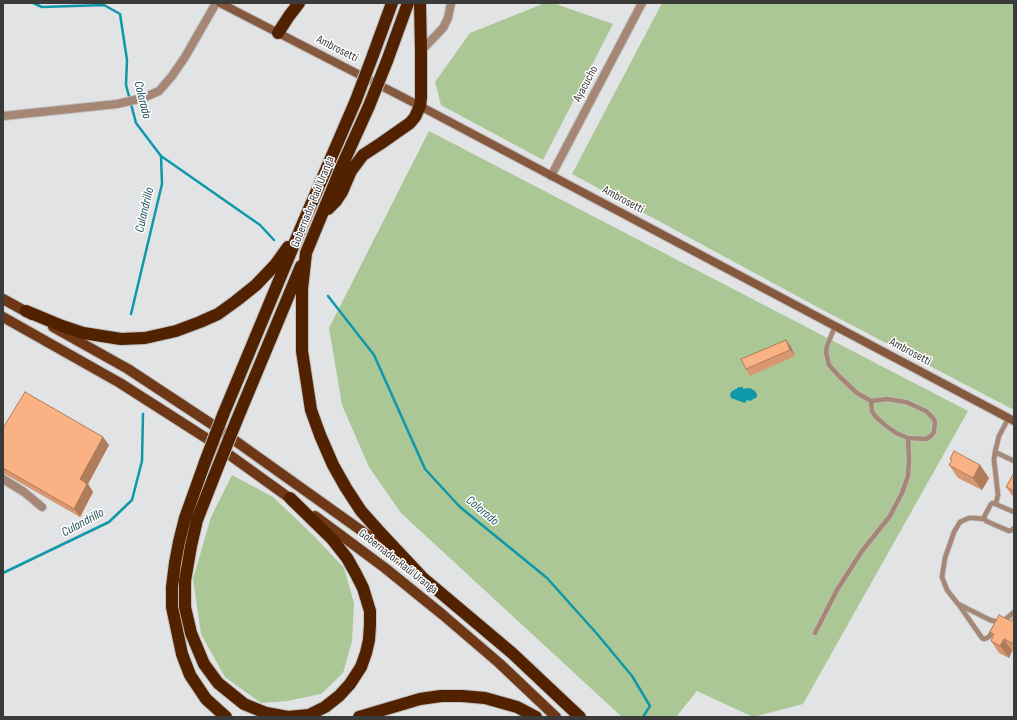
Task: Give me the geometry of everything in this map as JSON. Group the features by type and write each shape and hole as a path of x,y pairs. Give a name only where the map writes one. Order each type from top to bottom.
{"highway":[{"path":"278,33 299,3"},
{"path":"322,214 336,201 342,192 351,171 363,155 410,123 415,117 420,106 421,98 420,3"},
{"name":"Gobernador Raúl Uranga","path":"226,717 206,699 190,675 182,654 172,607 172,587 175,563 185,518 223,415 356,100 391,5"},
{"name":"Gobernador Raúl Uranga","path":"409,5 369,106 306,254 302,290 302,351 312,410 320,435 333,465 361,511 423,578 512,653 580,717"},
{"path":"26,311 83,333 121,339 145,338 176,331 218,314 251,289 275,264 300,230"},
{"path":"290,498 332,539 350,563 363,588 370,611 370,625 366,653 361,667 350,684 339,696 325,707 309,715 288,717 266,713 244,704 218,683 204,664 191,633 185,607 185,581 191,546 198,520 236,422 306,254"},
{"path":"358,717 420,699 441,696 485,698 517,707 536,717"}],"main road":[{"name":"Gobernador Raúl Uranga","path":"3,299 128,369 213,425 366,534 423,578"},
{"name":"Gobernador Raúl Uranga","path":"3,317 120,383 206,438 290,498 385,568 443,615 499,663 556,717"}],"street":[{"path":"3,116 117,104 143,98 158,91 172,76 185,57 216,3"},
{"name":"Ambrosetti","path":"220,3 420,106 1011,420"},
{"path":"421,51 443,28 448,18 451,3"},
{"name":"Ayacucho","path":"551,176 642,3"},
{"path":"3,479 24,492 42,507"}],"lane":[{"path":"835,326 826,352 829,366 857,393 871,401 887,399 906,402 926,411 935,422 932,436 926,439 908,438 896,432 875,416 872,411 871,401"},
{"path":"996,503 998,495 994,460 995,452 999,436 1011,420"},
{"path":"815,633 837,590 862,551 890,516 902,493 908,476 910,460 908,438"},
{"path":"995,452 1014,461"},
{"path":"984,519 984,516 993,503 1014,512"},
{"path":"998,622 989,636 984,639 982,638 947,590 942,577 944,558 954,532 960,522 969,518 984,519 1009,531 1014,528"},
{"path":"958,604 990,620 998,622 1006,619 1014,612"}],"green space":[{"path":"545,3 553,3 613,24 543,160 441,105 435,82 470,33"},
{"path":"662,3 1014,3 1014,410 821,309 572,174"},
{"path":"429,131 968,411 803,704 753,717 697,691 676,717 622,717 401,513 369,467 342,405 329,328"},
{"path":"232,475 273,497 314,536 344,568 354,603 352,641 343,673 321,694 287,701 261,703 225,677 201,634 193,579 211,517"}],"water":[{"path":"739,387 743,387 743,389 750,388 755,391 757,397 750,401 747,400 745,403 731,398 730,394 732,391"}],"building":[{"path":"786,340 790,350 746,369 741,359"},
{"path":"25,392 103,437 80,479 87,484 74,509 3,468 3,428"},
{"path":"954,451 980,465 973,478 949,465"},
{"path":"1014,473 1014,491 1006,487"},
{"path":"999,615 1011,621 1014,616 1014,644 1004,639 1000,646 991,641 994,634 990,632"}],"waterway":[{"name":"Colorado","path":"33,3 42,7 104,5 120,14 127,60 126,85 136,123 161,156 260,225 274,240"},
{"name":"Culandrillo","path":"131,314 162,184 161,156"},
{"name":"Colorado","path":"328,296 374,355 425,469 460,507 547,578 598,635 632,676 650,706 643,717"},
{"name":"Culandrillo","path":"3,573 109,522 132,500 142,461 143,414"}]}
